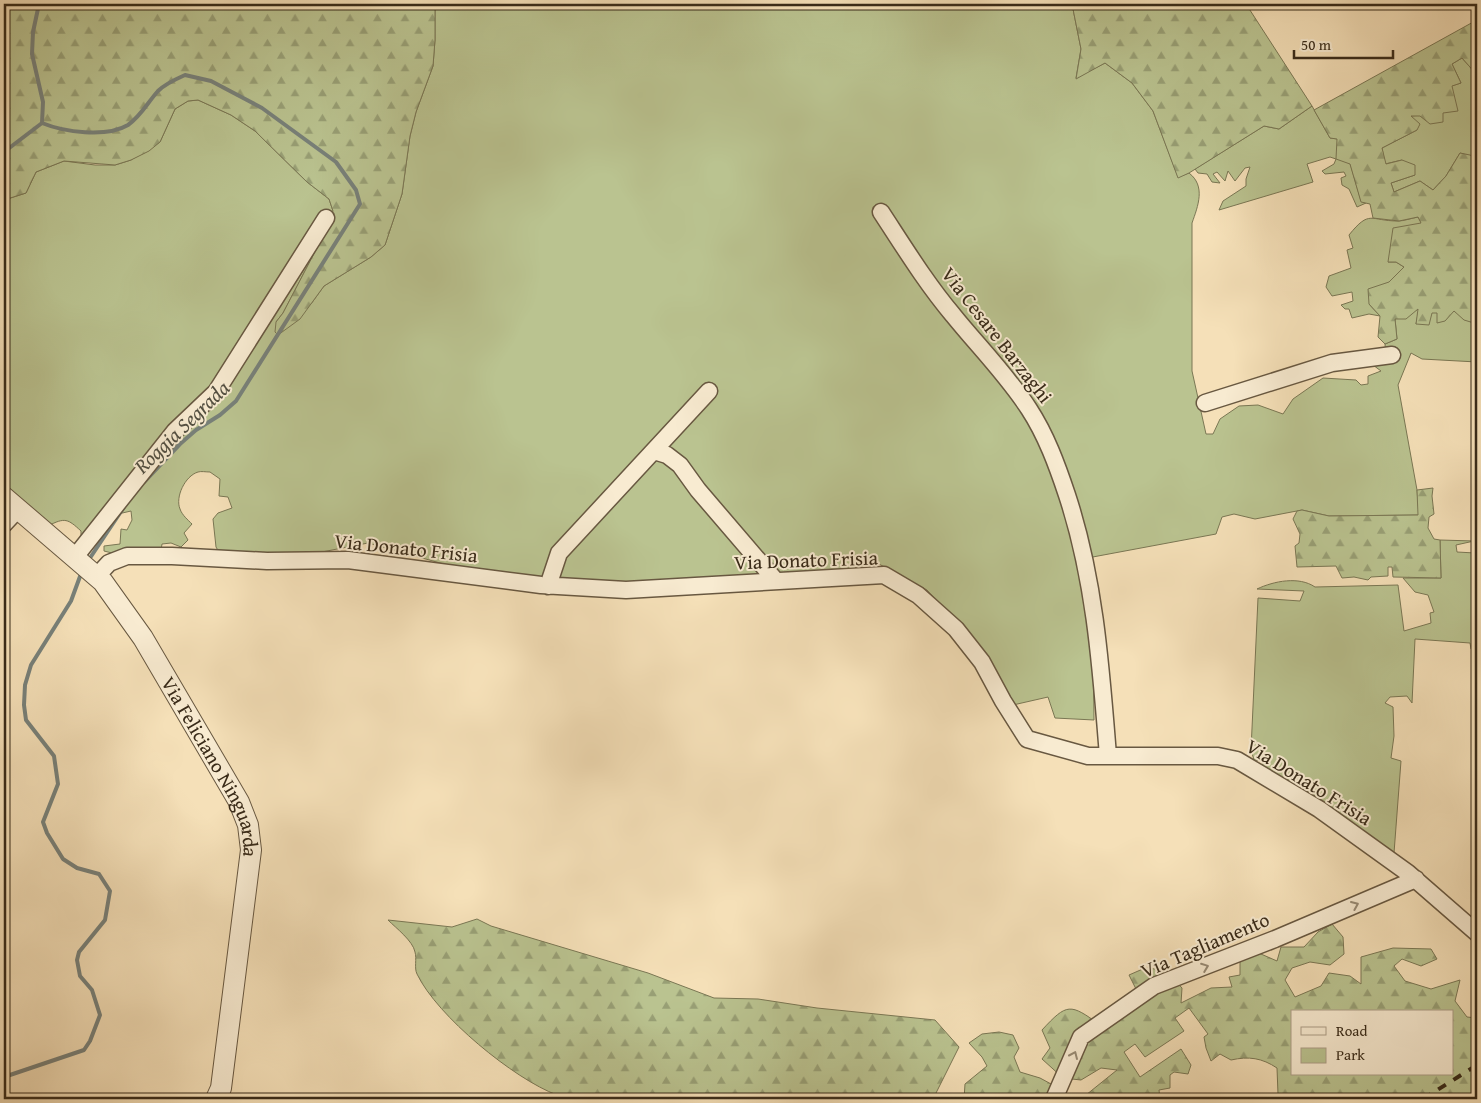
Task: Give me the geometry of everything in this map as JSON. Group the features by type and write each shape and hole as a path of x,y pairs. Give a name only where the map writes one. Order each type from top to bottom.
{"street":[{"name":"Via Cesare Barzaghi","path":"881,212 952,314 1004,374 1030,410 1057,465 1077,525 1088,571 1098,634 1108,756"},
{"path":"86,566 175,431 216,392 326,218"},
{"path":"1205,403 1332,363 1392,355"},
{"path":"548,586 559,552 709,391"},
{"path":"654,451 667,455 680,465 698,490 776,581"},
{"path":"4,524 11,504"},
{"name":"Via Feliciano Ninguarda","path":"11,504 86,566 143,638 239,802 248,825 251,850 221,1088 216,1099"},
{"name":"Via Donato Frisia","path":"86,566 109,563 127,556 172,556 267,561 348,560 548,586 626,590 884,575 918,595 956,629 982,662 1002,700 1027,739 1088,756 1218,756 1237,760 1319,809 1416,879 1477,933"},
{"name":"Via Tagliamento","path":"1054,1099 1082,1037 1154,986 1267,942 1416,879"}],"green space":[{"path":"4,4 435,4 433,66 416,112 410,136 402,194 385,245 371,257 324,286 300,319 278,335 275,332 276,322 283,313 329,225 333,211 329,199 307,182 255,131 231,115 198,100 188,101 175,109 160,142 149,151 115,165 64,161 36,172 26,193 4,200"},
{"path":"435,4 1072,4 1081,49 1076,78 1105,63 1132,83 1153,111 1178,177 1189,173 1194,178 1199,190 1192,223 1192,371 1206,434 1213,434 1220,419 1239,406 1258,405 1283,414 1293,399 1323,378 1356,380 1361,385 1368,384 1368,376 1381,371 1373,365 1386,358 1385,344 1397,339 1395,319 1419,309 1416,324 1432,312 1454,311 1474,323 1477,320 1477,362 1422,359 1411,353 1398,385 1417,490 1419,515 1329,516 1302,510 1255,519 1234,514 1222,517 1216,534 1082,559 1093,632 1094,720 1055,718 1048,697 1013,705 983,651 927,590 879,564 863,570 582,586 482,569 451,566 368,543 291,558 220,554 216,547 213,519 218,513 232,508 228,497 219,496 220,479 210,472 193,474 185,482 180,493 180,509 192,524 184,533 188,540 181,547 171,543 162,544 161,550 112,553 104,551 104,546 120,544 121,529 127,530 132,520 131,511 118,514 81,541 81,531 69,522 62,520 48,526 4,490 4,200 26,193 36,172 64,161 95,165 115,165 131,160 160,142 175,109 188,101 198,100 231,115 255,131 307,182 329,199 333,211 329,225 283,313 276,322 311,304 324,286 371,257 385,245 402,194 410,136 416,112 433,66"},
{"path":"1072,4 1246,4 1312,106 1279,129 1264,126 1178,178 1153,111 1132,83 1105,63 1076,79 1081,49"},
{"path":"1475,21 1477,24 1477,75 1462,58 1452,64 1461,83 1452,86 1458,111 1443,113 1443,122 1430,124 1420,116 1411,116 1420,124 1417,130 1382,148 1386,164 1402,160 1415,165 1415,175 1391,183 1394,192 1420,181 1433,190 1446,176 1460,153 1477,158 1477,320 1474,323 1464,320 1454,311 1445,321 1437,323 1437,313 1432,313 1429,325 1416,324 1418,309 1406,319 1395,319 1397,339 1385,344 1378,337 1380,316 1369,304 1368,289 1389,282 1404,267 1396,262 1388,262 1393,228 1421,223 1418,217 1399,221 1373,218 1370,204 1361,202 1350,164 1336,159 1337,139 1330,138 1314,110"},
{"path":"1462,58 1477,75 1477,158 1460,153 1446,176 1433,190 1420,181 1394,192 1391,183 1415,175 1402,160 1385,164 1382,148 1417,130 1411,116 1443,113 1451,86 1461,83 1452,64"},
{"path":"1312,106 1330,138 1338,139 1350,163 1361,201 1366,203 1357,207 1349,189 1342,185 1341,178 1346,176 1344,172 1325,174 1322,171 1334,164 1336,159 1330,157 1307,164 1313,182 1219,210 1223,201 1246,186 1250,167 1245,168 1235,181 1228,171 1225,181 1217,172 1213,174 1220,183 1212,182 1207,174 1198,173 1195,169 1264,126 1279,129"},
{"path":"1418,217 1422,224 1388,262 1396,262 1404,267 1369,304 1380,316 1369,314 1352,318 1349,309 1345,309 1341,305 1353,301 1352,292 1332,296 1326,287 1329,276 1351,268 1347,250 1353,248 1349,235 1366,219 1403,221"},
{"path":"1433,488 1434,514 1429,517 1428,528 1434,539 1440,540 1441,578 1393,577 1392,567 1388,567 1388,576 1371,577 1368,580 1354,577 1342,578 1336,566 1297,567 1295,546 1299,543 1300,534 1293,519 1297,511 1302,510 1329,516 1418,515 1417,490"},
{"path":"1440,540 1474,541 1456,545 1457,552 1475,553 1477,548 1477,649 1471,649 1470,643 1415,639 1412,703 1407,696 1390,697 1385,703 1393,707 1394,736 1391,758 1401,761 1394,853 1262,765 1262,761 1254,760 1251,750 1258,598 1300,601 1304,591 1257,589 1286,581 1302,582 1315,587 1398,585 1404,631 1431,623 1430,613 1434,612 1428,595 1415,592 1403,578 1441,578"},
{"path":"477,919 491,926 648,973 714,998 758,999 817,1008 935,1020 959,1047 933,1099 576,1099 559,1096 539,1087 499,1061 459,1027 427,991 416,972 414,948 408,939 388,920 452,927"},
{"path":"1332,924 1343,937 1344,954 1330,965 1310,962 1292,968 1285,980 1295,997 1321,986 1329,973 1350,976 1361,984 1361,957 1393,948 1431,949 1437,959 1421,966 1402,959 1394,966 1405,981 1431,989 1460,980 1455,1001 1467,1017 1477,1018 1477,1092 1470,1099 1253,1099 1278,1094 1277,1068 1261,1060 1244,1058 1231,1060 1220,1054 1211,1061 1204,1037 1208,1034 1189,1008 1175,1018 1184,1031 1145,1057 1135,1044 1124,1052 1140,1077 1181,1049 1191,1065 1188,1074 1174,1072 1170,1075 1170,1088 1159,1090 1160,1099 1081,1099 1117,1070 1101,1068 1081,1080 1063,1078 1042,1059 1050,1048 1042,1030 1050,1021 1063,1011 1069,1009 1082,1013 1100,1025 1111,1006 1126,1006 1139,995 1129,975 1145,968 1165,970 1182,988 1181,1003 1211,988 1232,987 1229,977 1240,975 1240,960 1254,951 1277,961 1281,947 1304,947 1318,932"},
{"path":"999,1032 1013,1035 1019,1048 1014,1057 1020,1072 1040,1078 1064,1091 1065,1099 964,1099 965,1084 987,1066 982,1057 969,1043 982,1034"}],"waterway":[{"path":"39,4 33,32 32,54 43,102 42,123"},
{"name":"Roggia Segrada","path":"42,123 62,129 85,132 119,129 133,121 158,91 174,80 185,75 211,81 262,108 336,162 356,190 360,204 236,401 180,444 144,482"},
{"name":"Roggia Segrada","path":"4,152 42,123"},
{"name":"Roggia Segrada","path":"88,561 124,507"},
{"name":"Roggia Segrada","path":"4,1077 84,1050 90,1041 100,1015 92,990 80,976 77,960 79,952 105,920 110,891 99,874 77,868 63,859 47,833 43,822 58,784 54,756 26,720 24,705 25,685 31,665 71,601 82,571"}],"railway":[{"path":"1423,1099 1477,1065"}]}
